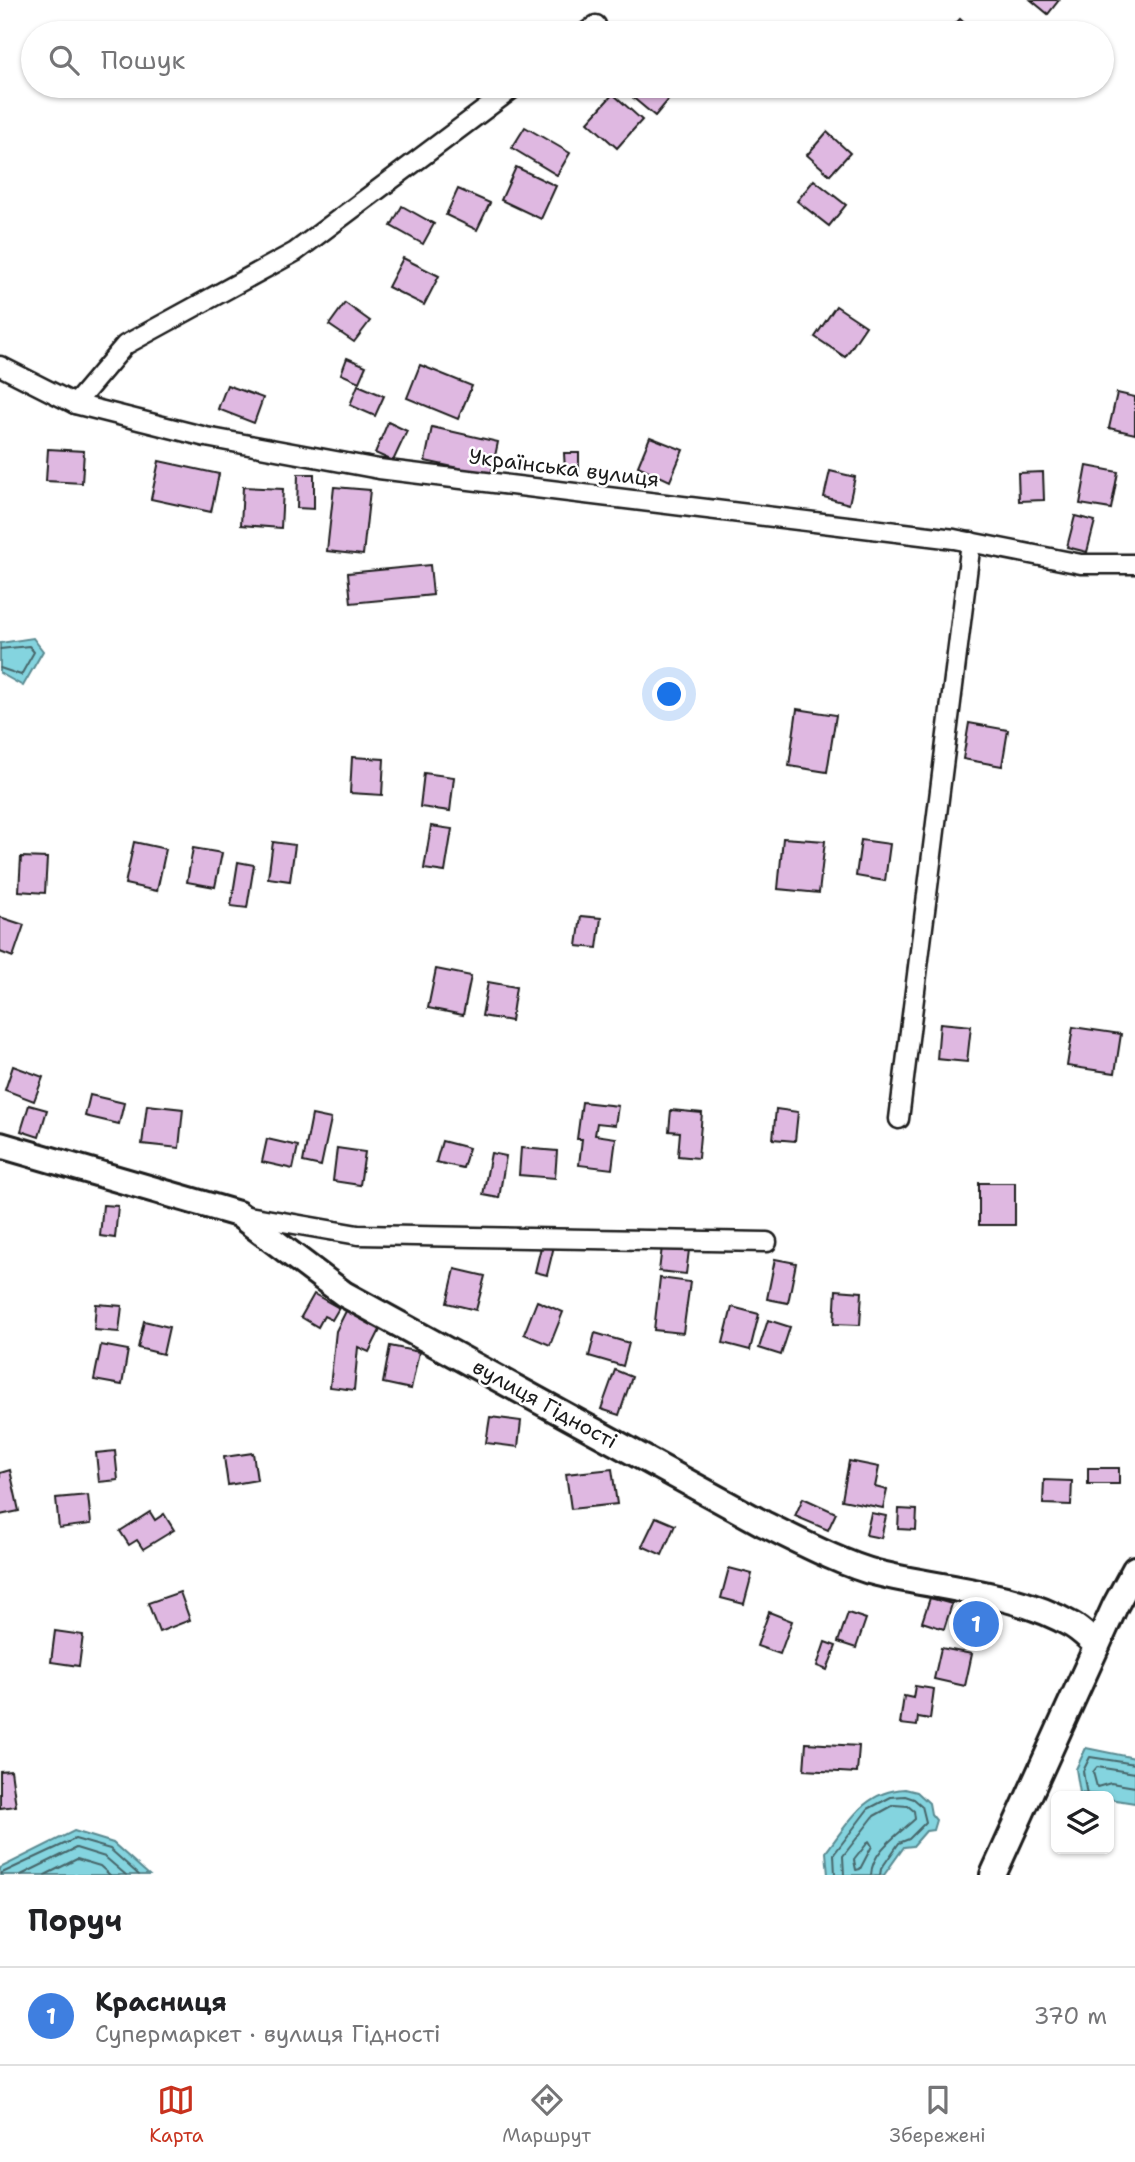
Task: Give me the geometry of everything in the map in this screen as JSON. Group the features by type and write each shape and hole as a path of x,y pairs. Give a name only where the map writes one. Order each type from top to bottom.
{"street":[{"path":"75,404 125,345 295,252 500,98"},
{"name":"Українська вулиця","path":"0,366 75,404 206,438 379,469 971,542 1081,564 1135,564"},
{"path":"899,1119 971,542"},
{"name":"вулиця Гідності","path":"0,1145 238,1214 344,1294 764,1524 875,1573 952,1586 1036,1608 1074,1626 1097,1645"},
{"path":"238,1214 358,1235 767,1242"},
{"path":"993,1875 1097,1645 1125,1607 1135,1569"}],"water":[{"path":"33,638 43,651 23,686 0,673 0,643"},
{"path":"1086,1748 1135,1758 1135,1803 1114,1800 1114,1791 1080,1791 1076,1769"},
{"path":"905,1789 917,1792 929,1803 931,1814 936,1820 933,1830 926,1831 913,1846 904,1847 884,1875 828,1875 826,1852 850,1819 879,1795"},
{"path":"74,1831 113,1843 149,1875 0,1875 0,1868"}],"building":[{"path":"1031,0 1059,0 1048,14"},
{"path":"609,98 617,98 642,120 617,148 588,122"},
{"path":"633,98 670,98 655,116"},
{"path":"525,127 570,153 557,175 512,148"},
{"path":"827,132 850,153 830,175 807,155"},
{"path":"516,167 556,186 541,219 501,200"},
{"path":"814,180 846,205 829,226 797,201"},
{"path":"458,189 490,203 477,230 446,215"},
{"path":"402,206 434,224 423,244 391,226"},
{"path":"403,258 439,276 424,305 388,287"},
{"path":"345,303 370,321 354,342 329,325"},
{"path":"836,306 866,326 845,357 815,337"},
{"path":"347,358 366,366 359,382 341,374"},
{"path":"420,365 472,386 458,419 407,398"},
{"path":"227,385 263,398 254,423 218,409"},
{"path":"358,385 384,396 375,416 350,405"},
{"path":"1117,393 1135,397 1135,434 1109,428"},
{"path":"388,422 407,431 393,461 375,453"},
{"path":"432,427 498,442 491,475 425,461"},
{"path":"650,437 683,450 670,481 638,466"},
{"path":"48,449 84,451 82,483 46,481"},
{"path":"564,453 579,453 579,471 565,471"},
{"path":"159,461 219,474 211,512 151,499"},
{"path":"1087,466 1118,472 1111,509 1080,504"},
{"path":"830,471 855,477 849,504 824,497"},
{"path":"1043,472 1044,500 1019,501 1018,473"},
{"path":"298,474 314,474 314,509 297,508"},
{"path":"243,487 283,489 281,528 241,525"},
{"path":"334,487 370,490 363,555 327,551"},
{"path":"1075,516 1095,521 1087,552 1067,547"},
{"path":"430,565 433,595 351,603 348,573"},
{"path":"797,709 836,715 827,772 789,766"},
{"path":"969,723 1008,730 1002,766 963,759"},
{"path":"352,757 384,759 382,795 350,793"},
{"path":"424,773 454,777 450,811 420,807"},
{"path":"431,826 452,829 445,872 424,869"},
{"path":"783,838 825,841 819,893 778,889"},
{"path":"861,840 890,844 885,881 856,876"},
{"path":"134,842 166,849 157,891 125,884"},
{"path":"273,842 295,845 290,881 268,878"},
{"path":"193,848 222,853 215,887 187,882"},
{"path":"21,857 47,858 45,893 19,891"},
{"path":"238,862 254,865 247,908 231,906"},
{"path":"581,916 601,918 597,948 577,946"},
{"path":"0,917 24,925 13,957 0,952"},
{"path":"436,969 471,976 463,1015 428,1008"},
{"path":"488,982 516,987 511,1021 482,1016"},
{"path":"940,1023 971,1026 967,1062 937,1059"},
{"path":"1073,1027 1121,1034 1115,1073 1067,1066"},
{"path":"13,1066 43,1077 34,1101 5,1090"},
{"path":"90,1095 124,1103 119,1124 85,1116"},
{"path":"582,1102 618,1106 615,1125 597,1123 595,1135 616,1138 612,1169 579,1165 582,1139 577,1139"},
{"path":"29,1105 47,1110 39,1137 21,1131"},
{"path":"147,1105 183,1109 179,1148 142,1144"},
{"path":"776,1109 798,1112 795,1141 773,1139"},
{"path":"671,1110 702,1113 698,1158 678,1156 680,1132 669,1131"},
{"path":"312,1115 331,1119 321,1166 303,1162"},
{"path":"267,1139 298,1146 293,1169 262,1162"},
{"path":"442,1141 469,1148 463,1168 436,1162"},
{"path":"337,1148 365,1152 360,1185 333,1181"},
{"path":"521,1148 557,1151 555,1178 519,1175"},
{"path":"491,1153 506,1156 499,1198 483,1195"},
{"path":"979,1183 1015,1183 1015,1225 979,1225"},
{"path":"103,1205 118,1206 115,1238 100,1236"},
{"path":"542,1243 554,1246 547,1275 535,1272"},
{"path":"662,1247 689,1250 686,1274 659,1271"},
{"path":"775,1259 796,1263 788,1303 767,1299"},
{"path":"455,1269 485,1276 476,1310 447,1303"},
{"path":"660,1278 690,1282 683,1333 654,1330"},
{"path":"836,1290 862,1292 860,1325 834,1324"},
{"path":"314,1294 339,1308 332,1320 324,1316 318,1327 301,1317"},
{"path":"537,1301 563,1312 550,1345 524,1334"},
{"path":"96,1304 122,1306 119,1332 94,1330"},
{"path":"348,1307 383,1324 369,1352 358,1347 354,1390 330,1387 336,1331"},
{"path":"732,1307 759,1314 750,1350 723,1343"},
{"path":"768,1320 790,1327 781,1355 759,1348"},
{"path":"144,1321 169,1327 163,1354 138,1348"},
{"path":"595,1333 629,1343 623,1366 589,1356"},
{"path":"101,1345 128,1350 122,1385 94,1380"},
{"path":"390,1346 419,1352 411,1389 383,1383"},
{"path":"615,1370 632,1377 619,1415 601,1409"},
{"path":"490,1417 521,1421 518,1447 486,1443"},
{"path":"115,1451 118,1480 99,1482 96,1453"},
{"path":"253,1453 257,1480 228,1485 224,1457"},
{"path":"849,1461 879,1467 875,1487 887,1490 883,1508 842,1500"},
{"path":"1088,1468 1119,1468 1119,1484 1088,1484"},
{"path":"612,1469 617,1504 571,1509 566,1474"},
{"path":"10,1470 19,1511 0,1515 0,1473"},
{"path":"1044,1480 1072,1481 1071,1505 1043,1504"},
{"path":"88,1495 91,1524 59,1528 56,1498"},
{"path":"803,1498 836,1513 828,1530 795,1516"},
{"path":"899,1509 917,1510 916,1530 898,1529"},
{"path":"150,1512 155,1520 164,1514 174,1530 143,1549 137,1540 129,1545 120,1531"},
{"path":"871,1513 886,1516 881,1538 866,1535"},
{"path":"656,1517 675,1525 662,1555 642,1546"},
{"path":"729,1568 752,1574 744,1604 721,1598"},
{"path":"180,1592 190,1620 159,1632 148,1603"},
{"path":"930,1598 952,1604 944,1629 922,1622"},
{"path":"968,1608 992,1615 982,1647 958,1640"},
{"path":"769,1612 792,1621 780,1654 757,1646"},
{"path":"848,1613 866,1619 856,1648 838,1642"},
{"path":"55,1631 83,1635 79,1666 51,1662"},
{"path":"825,1642 836,1646 827,1670 817,1666"},
{"path":"941,1648 972,1654 965,1686 934,1679"},
{"path":"915,1686 934,1689 930,1719 918,1717 917,1726 900,1724 904,1696 913,1698"},
{"path":"806,1743 859,1746 857,1773 804,1770"},
{"path":"11,1770 16,1806 0,1808 0,1771"}],"place":[{"name":"Красниця","path":"976,1624"}]}
